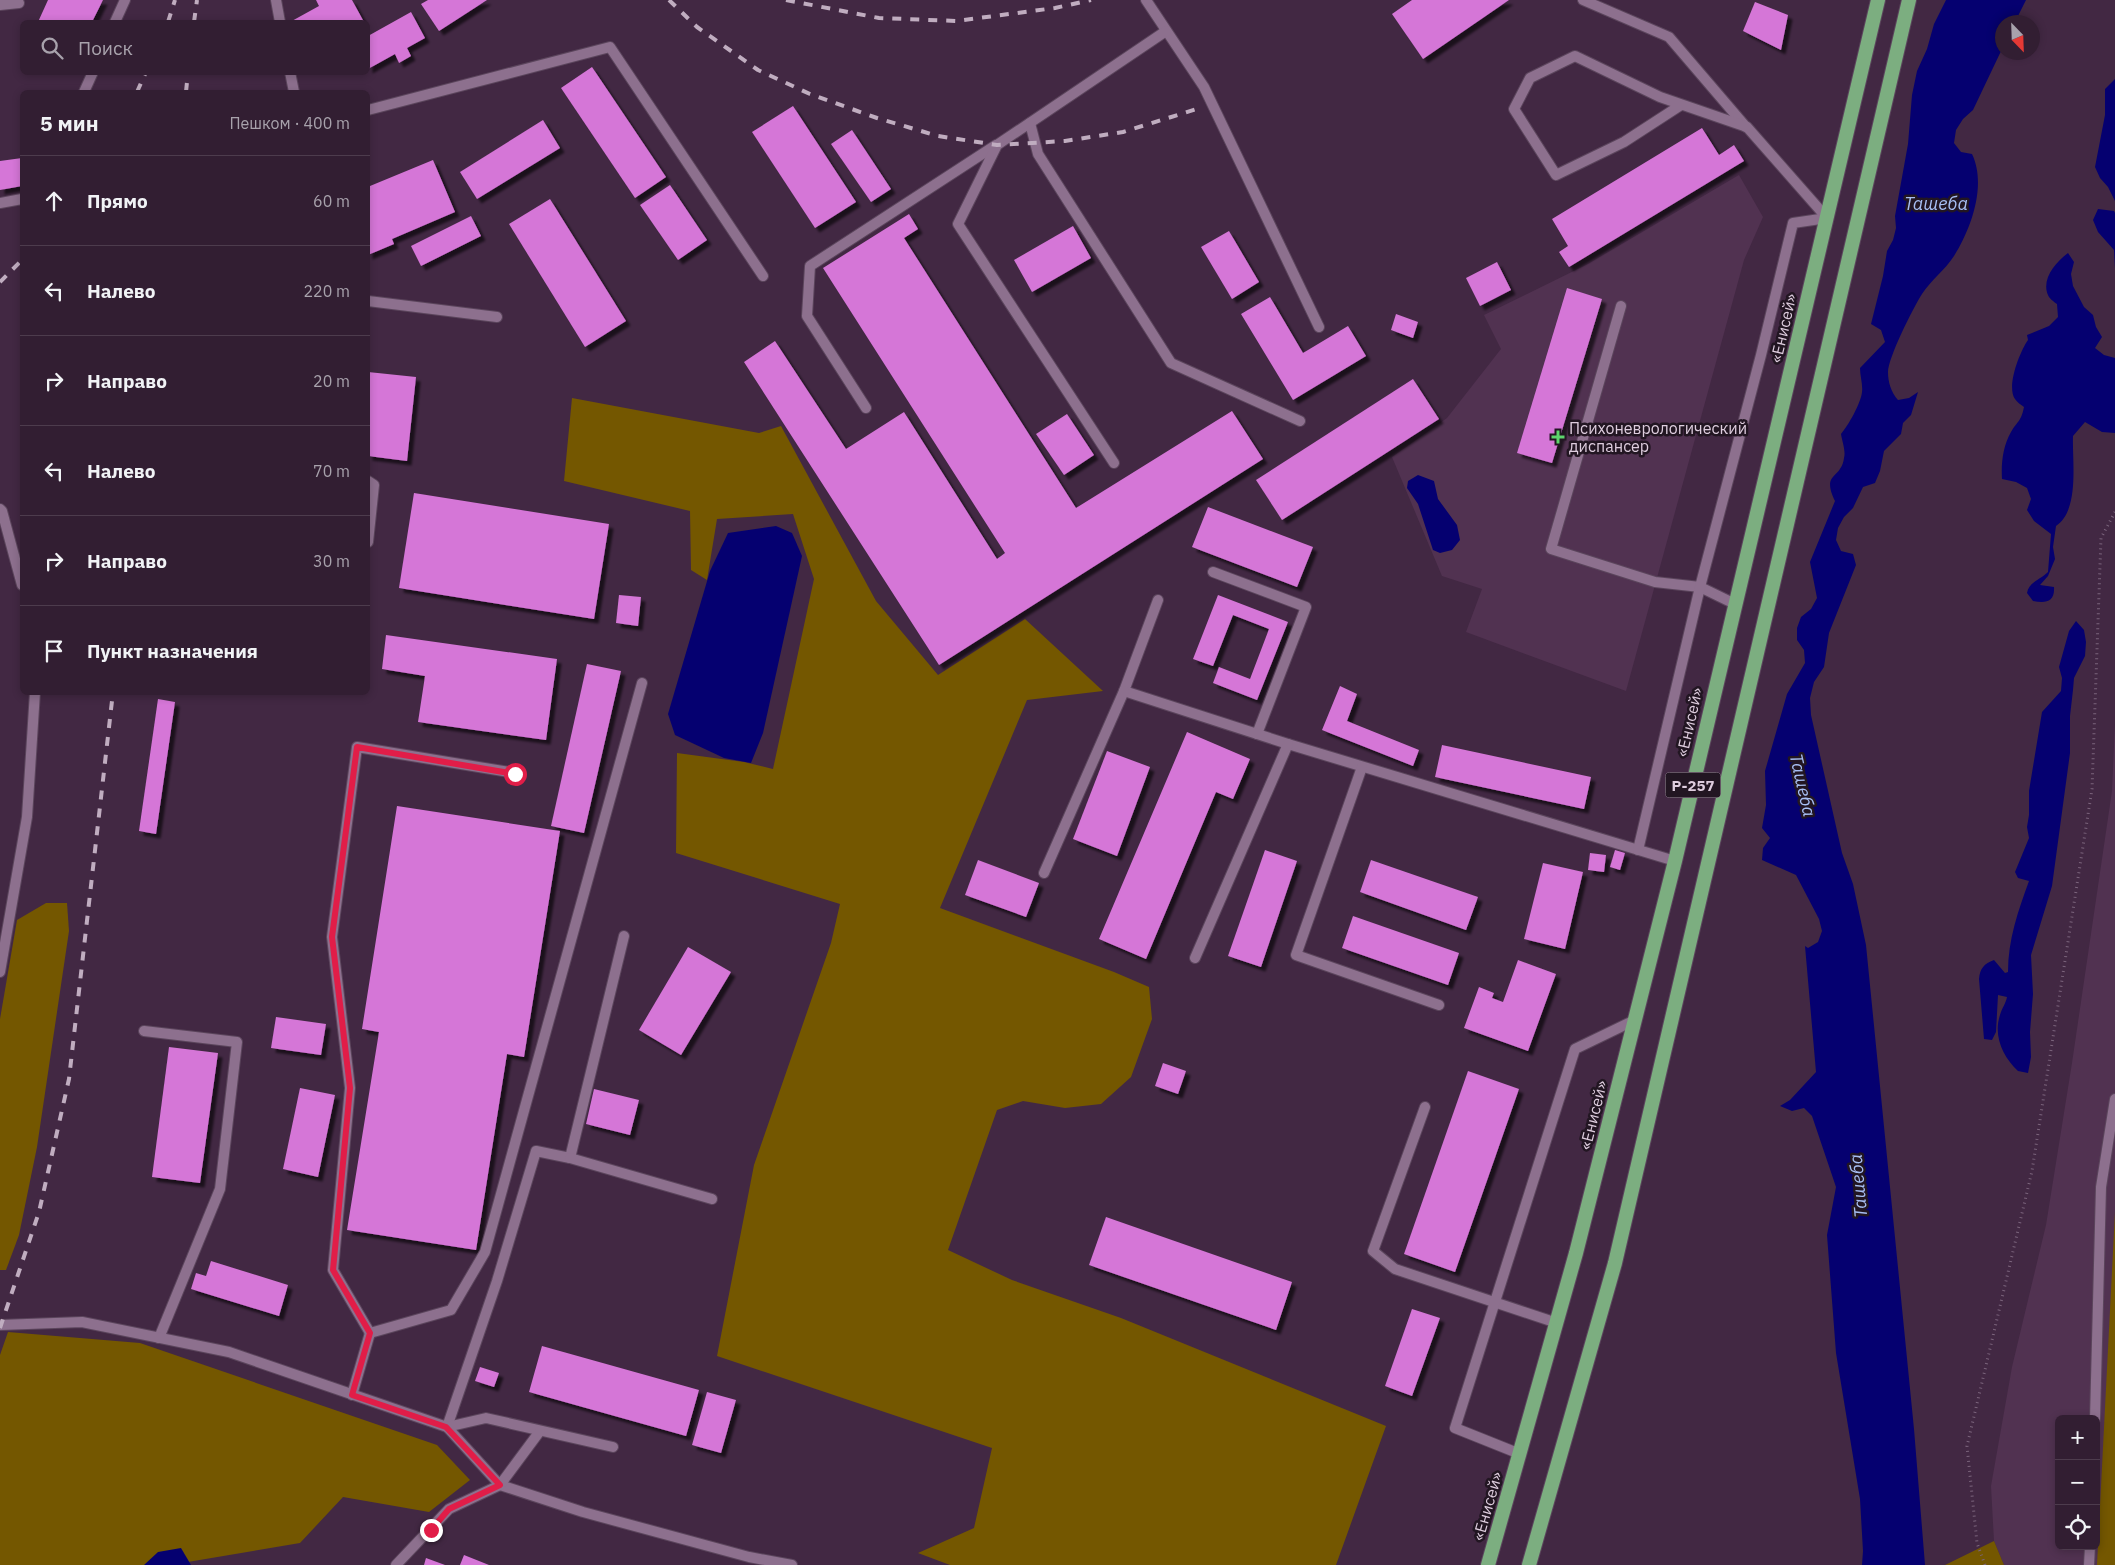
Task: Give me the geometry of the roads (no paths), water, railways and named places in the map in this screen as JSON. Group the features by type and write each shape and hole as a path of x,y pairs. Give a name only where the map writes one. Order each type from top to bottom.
{"highway":[{"name":"«Енисей»","path":"1488,1565 1557,1323 1675,861 1878,0"},
{"name":"Р-257","path":"1529,1565 1615,1263 1909,0"}],"street":[{"path":"116,20 125,0"},
{"path":"276,0 280,20"},
{"path":"1146,0 1204,86 1319,327"},
{"path":"1583,0 1670,37 1827,218"},
{"path":"0,5 19,3"},
{"path":"866,408 807,316 810,266 1030,123 1166,31"},
{"path":"370,109 610,47 763,276"},
{"path":"1681,105 1624,142 1556,175 1514,109 1530,78 1575,56 1660,98 1681,105 1747,127"},
{"path":"85,90 92,75"},
{"path":"291,75 294,90"},
{"path":"1030,123 1038,154 1171,363 1300,421"},
{"path":"997,144 958,224 1114,463"},
{"path":"0,203 20,199"},
{"path":"1638,850 1700,587 1761,355 1793,223 1827,218"},
{"path":"370,301 496,317"},
{"path":"1621,306 1550,549 1655,582 1700,587 1735,604"},
{"path":"370,482 374,485 370,523"},
{"path":"0,509 20,578"},
{"path":"1213,572 1306,607 1257,734"},
{"path":"1044,873 1124,691 1158,600"},
{"path":"370,1333 451,1310 485,1252 642,682"},
{"path":"1124,691 1362,767 1675,861"},
{"path":"0,972 27,817 35,695"},
{"path":"1195,958 1288,744"},
{"path":"352,1395 370,1333 333,1270 350,1088 332,937 357,747 515,774"},
{"path":"1362,767 1296,955 1439,1005"},
{"path":"570,1158 624,936"},
{"path":"1520,1454 1456,1428 1575,1049 1634,1020"},
{"path":"144,1031 237,1042 220,1189 159,1338"},
{"path":"2095,1415 2101,1187 2115,1098"},
{"path":"1425,1107 1373,1251 1395,1269 1557,1323"},
{"path":"446,1427 497,1281 536,1151 570,1158 712,1200"},
{"path":"0,1325 82,1322 229,1352 446,1427 500,1485 583,1512 749,1556 792,1565"},
{"path":"446,1427 486,1418 613,1447"},
{"path":"396,1565 449,1509 500,1485 540,1430"},
{"path":"2089,1565 2090,1550"}],"water":[{"name":"Ташеба","path":"1946,0 2026,0 2018,15 1995,15 1995,60 1997,60 1973,110 1963,119 1956,130 1954,143 1961,152 1972,154 1976,166 1978,179 1975,206 1966,233 1954,256 1922,294 1907,321 1892,356 1888,376 1890,387 1898,400 1909,398 1918,392 1911,415 1903,423 1901,434 1884,451 1880,471 1875,483 1863,487 1853,508 1844,517 1838,528 1836,540 1841,551 1853,554 1856,565 1829,633 1824,667 1814,682 1810,698 1811,715 1842,853 1853,884 1866,945 1914,1429 1925,1565 1862,1565 1860,1499 1836,1353 1827,1235 1836,1187 1812,1116 1804,1108 1792,1111 1780,1106 1790,1100 1816,1072 1805,946 1808,948 1818,942 1822,931 1819,919 1796,875 1762,860 1763,848 1770,838 1762,828 1766,805 1765,771 1787,694 1805,663 1804,650 1797,640 1797,628 1801,617 1811,609 1817,598 1810,562 1835,501 1830,485 1844,458 1841,434 1854,414 1861,397 1860,368 1885,342 1881,330 1871,324 1887,251 1893,240 1896,228 1895,216 1908,144 1912,95 1917,71 1927,49 1934,24"},
{"path":"2115,79 2115,201 2095,167 2105,115 2105,89"},
{"path":"2098,209 2114,211 2115,213 2115,268 2114,250 2098,232 2093,220"},
{"path":"2068,253 2074,262 2071,274 2073,286 2084,307 2093,315 2096,327 2102,337 2095,348 2104,355 2115,358 2115,433 2102,432 2085,422 2073,436 2074,471 2072,497 2064,519 2056,526 2053,547 2055,559 2048,576 2040,585 2054,587 2054,592 2048,601 2037,602 2033,601 2027,593 2032,584 2048,572 2051,534 2034,521 2027,510 2031,499 2027,488 2016,482 2002,479 2002,461 2008,437 2020,418 2024,407 2016,400 2013,393 2012,386 2015,369 2028,340 2027,335 2049,326 2058,317 2057,304 2049,296 2046,283 2051,271"},
{"path":"1418,475 1434,481 1438,499 1457,525 1460,540 1452,550 1440,553 1433,550 1418,504 1407,488 1408,481"},
{"path":"776,526 792,533 802,556 763,733 751,763 724,758 675,735 668,714 710,571 728,533"},
{"path":"2076,621 2084,630 2086,642 2085,656 2074,678 2070,716 2070,753 2052,886 2031,955 2033,994 2030,1032 2031,1057 2028,1073 2018,1071 2008,1059 2001,1046 1998,1023 2007,997 1998,995 1996,1032 1992,1040 1984,1039 1979,979 1983,967 1994,960 2005,973 2008,972 2012,937 2029,881 2018,878 2015,872 2029,838 2027,827 2029,791 2042,712 2061,691 2062,678 2059,667 2069,631"},
{"path":"181,1548 191,1565 144,1565 158,1552"}],"railway":[{"path":"169,20 175,0"},
{"path":"194,20 197,0"},
{"path":"669,0 697,27 758,70 810,94 877,118 938,136 997,145 1065,141 1123,132 1200,108"},
{"path":"786,0 879,18 956,21 1055,8 1091,0"},
{"path":"138,90 145,75"},
{"path":"186,90 188,75"},
{"path":"0,282 20,262"},
{"path":"0,1328 39,1212 69,1079 113,695"}],"place":[{"name":"Психоневрологический диспансер","path":"1558,437"}]}
